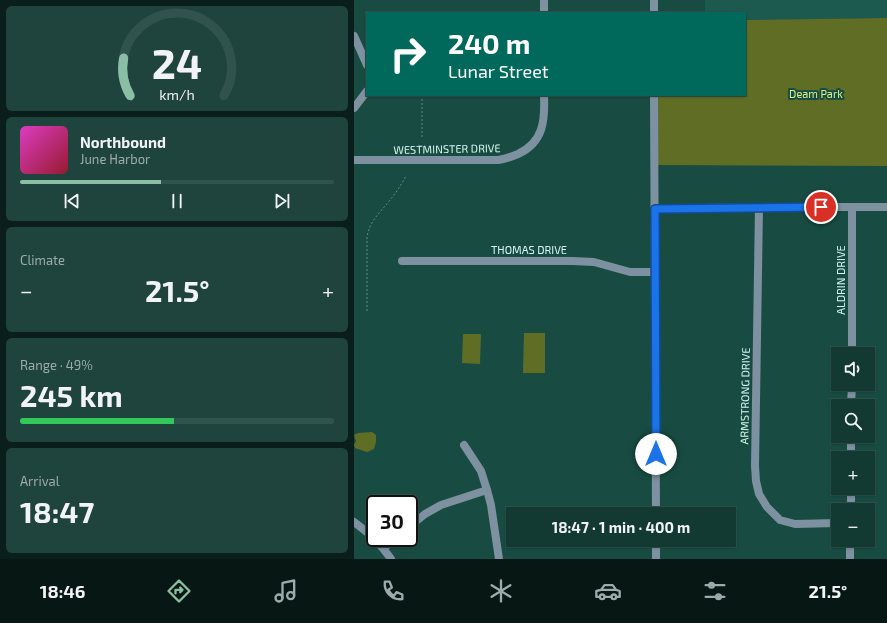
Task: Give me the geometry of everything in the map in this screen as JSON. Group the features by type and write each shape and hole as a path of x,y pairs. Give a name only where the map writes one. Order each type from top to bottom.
{"street":[{"path":"544,0 544,12"},
{"path":"654,0 654,12"},
{"path":"354,36 366,63"},
{"path":"354,108 366,92"},
{"name":"WESTMINSTER DRIVE","path":"354,160 506,159 528,149 538,138 541,132 545,112 544,96"},
{"path":"654,96 656,507"},
{"name":"ARMSTRONG DRIVE","path":"759,207 756,481 759,494 767,507 780,520 795,524 831,523"},
{"name":"ALDRIN DRIVE","path":"852,207 852,347"},
{"path":"655,209 887,207"},
{"name":"THOMAS DRIVE","path":"402,262 573,261 594,262 630,272 655,272"},
{"path":"464,446 480,471 487,490 491,505 499,559"},
{"path":"418,520 441,505 487,490"},
{"path":"354,522 364,529 384,548 391,559"},
{"path":"656,547 656,559"},
{"path":"850,547 850,559"}],"path":[{"path":"422,137 423,96"},
{"path":"368,311 367,237 369,229 374,220 391,200 406,176"}],"shaded area":[{"path":"705,0 887,0 887,18 746,20 746,12 705,12"}],"green space":[{"name":"Deam Park","path":"887,18 887,166 655,165 654,96 746,96 746,20"},
{"path":"524,333 545,333 545,373 523,373"},
{"path":"463,334 481,334 480,364 462,363"},
{"path":"372,432 376,435 374,449 367,452 355,448 354,445 356,441 354,435 358,433"}],"route":[{"path":"656,454 655,209 821,207"}]}
